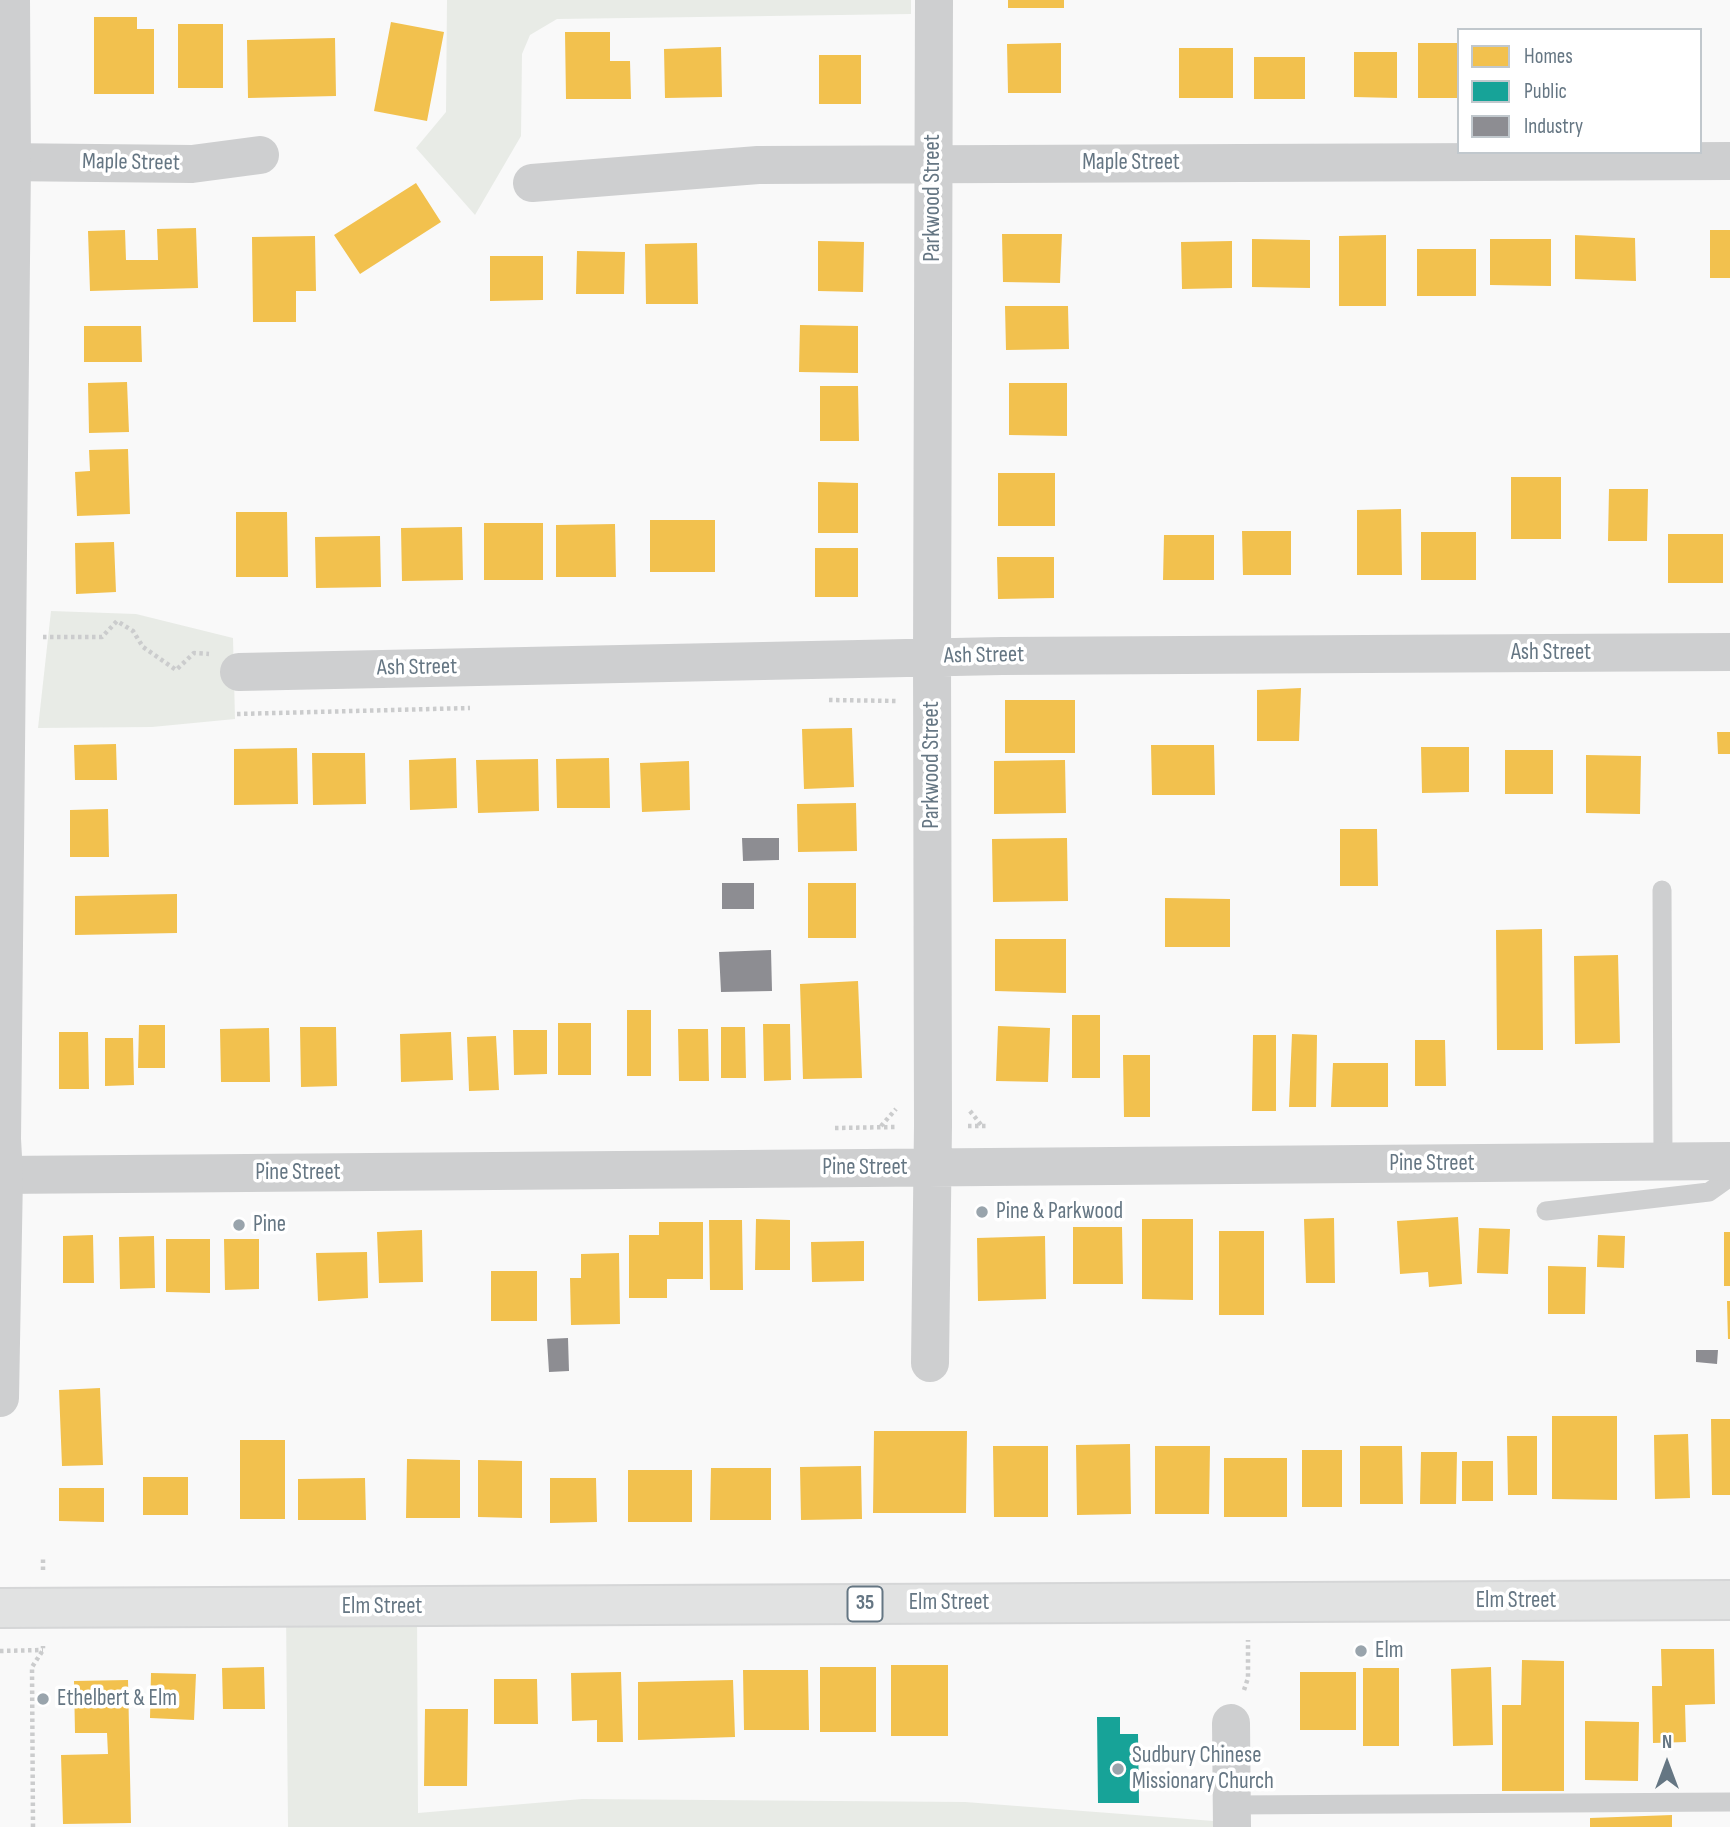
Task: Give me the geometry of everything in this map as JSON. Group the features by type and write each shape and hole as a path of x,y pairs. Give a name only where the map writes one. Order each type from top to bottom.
{"main road":[{"name":"Elm Street","path":"0,1608 1730,1600"}],"street":[{"path":"0,1398 6,162 12,0"},
{"name":"Parkwood Street","path":"930,1363 934,0"},
{"name":"Maple Street","path":"6,162 192,164 260,155"},
{"name":"Maple Street","path":"532,183 758,165 1730,161"},
{"name":"Ash Street","path":"239,672 932,657 1730,652"},
{"name":"Pine Street","path":"2,1175 1730,1161"},
{"path":"1231,1723 1232,1816"}],"lane":[{"path":"1662,890 1663,1162"},
{"path":"1546,1211 1709,1192 1730,1177"},
{"path":"1232,1816 1730,1802"}],"path":[{"path":"43,637 102,637 117,621 133,631 143,647 176,670 194,653 217,654 239,672"},
{"path":"881,1127 900,1104"},
{"path":"33,1827 32,1667 43,1650 43,1559"},
{"path":"1231,1723 1248,1678 1247,1602"},
{"path":"0,1651 43,1650"}],"shaded area":[{"path":"447,0 911,0 911,14 557,19 530,35 522,54 521,136 475,215 416,148 446,112"},
{"path":"51,611 136,614 233,638 235,719 152,727 38,728"},
{"path":"286,1610 417,1610 418,1813 582,1799 965,1802 1227,1822 1227,1827 288,1827"}],"building: Homes":[{"path":"1008,0 1064,0 1064,8 1008,8"},
{"path":"94,17 137,17 137,29 154,29 154,94 94,94"},
{"path":"391,22 444,32 427,121 374,111"},
{"path":"178,24 223,24 223,88 178,88"},
{"path":"565,32 610,32 610,61 630,61 631,99 566,99"},
{"path":"335,38 336,96 248,98 247,40"},
{"path":"1061,43 1061,93 1008,93 1007,44"},
{"path":"1418,43 1457,43 1457,98 1418,98"},
{"path":"721,47 722,97 665,98 664,49"},
{"path":"1179,48 1233,48 1233,98 1179,98"},
{"path":"1354,52 1397,52 1397,98 1354,97"},
{"path":"819,55 861,55 861,104 819,104"},
{"path":"1254,57 1305,57 1305,99 1254,99"},
{"path":"416,183 441,222 360,274 334,235"},
{"path":"196,228 198,288 90,291 88,231 125,230 126,260 158,260 157,229"},
{"path":"1710,230 1730,230 1730,278 1710,278"},
{"path":"1002,234 1062,234 1060,283 1003,282"},
{"path":"1386,235 1386,306 1339,306 1339,236"},
{"path":"1575,235 1635,238 1636,281 1575,279"},
{"path":"315,236 316,291 296,291 296,322 253,322 252,237"},
{"path":"1252,239 1310,240 1310,288 1252,287"},
{"path":"1490,239 1551,239 1551,286 1490,285"},
{"path":"818,241 864,242 863,292 818,291"},
{"path":"1232,241 1232,288 1182,289 1181,242"},
{"path":"697,243 698,304 646,304 645,244"},
{"path":"1417,249 1476,249 1476,296 1417,296"},
{"path":"577,251 625,252 624,294 576,294"},
{"path":"490,256 543,256 543,300 490,301"},
{"path":"1005,306 1068,306 1069,349 1006,350"},
{"path":"800,325 858,326 858,373 799,372"},
{"path":"84,326 141,326 142,362 84,362"},
{"path":"127,382 129,432 89,433 88,383"},
{"path":"1009,383 1067,383 1067,436 1009,435"},
{"path":"820,386 858,386 859,441 820,441"},
{"path":"128,449 130,514 77,516 75,472 90,471 89,450"},
{"path":"998,473 1055,473 1055,526 998,526"},
{"path":"1511,477 1561,477 1561,539 1511,539"},
{"path":"818,482 858,483 858,533 818,533"},
{"path":"1609,489 1648,489 1647,541 1608,541"},
{"path":"1401,509 1402,575 1357,575 1357,510"},
{"path":"236,512 287,512 288,577 236,577"},
{"path":"650,520 715,520 715,572 650,572"},
{"path":"484,523 543,523 543,580 484,580"},
{"path":"615,524 616,577 556,577 556,525"},
{"path":"462,527 463,580 402,581 401,528"},
{"path":"1242,531 1291,531 1291,575 1243,575"},
{"path":"1421,532 1476,532 1476,580 1421,580"},
{"path":"1668,534 1723,534 1723,583 1668,583"},
{"path":"1164,535 1214,535 1214,580 1163,580"},
{"path":"380,536 381,587 316,588 315,537"},
{"path":"114,542 116,592 76,594 75,543"},
{"path":"815,548 858,548 858,597 815,597"},
{"path":"997,557 1054,557 1054,598 998,599"},
{"path":"1301,688 1299,741 1257,741 1257,690"},
{"path":"1005,700 1075,700 1075,753 1005,753"},
{"path":"852,728 854,787 804,789 802,729"},
{"path":"1717,732 1730,732 1730,754 1718,754"},
{"path":"116,744 117,780 75,780 74,745"},
{"path":"1151,745 1214,745 1215,795 1152,795"},
{"path":"1421,747 1469,747 1469,792 1422,793"},
{"path":"297,748 298,804 234,805 234,749"},
{"path":"1505,750 1553,750 1553,794 1505,794"},
{"path":"312,753 365,753 366,804 313,805"},
{"path":"1586,755 1641,756 1640,814 1586,813"},
{"path":"456,758 457,808 410,810 409,760"},
{"path":"609,758 610,808 557,808 556,759"},
{"path":"538,759 539,811 478,813 476,760"},
{"path":"1065,760 1066,813 994,814 994,761"},
{"path":"689,761 690,810 642,812 640,763"},
{"path":"856,803 857,851 798,852 797,804"},
{"path":"108,809 109,857 70,857 70,810"},
{"path":"1340,829 1377,829 1378,886 1340,886"},
{"path":"1067,838 1068,901 993,902 992,839"},
{"path":"808,883 856,883 856,938 808,938"},
{"path":"177,894 177,933 75,935 75,896"},
{"path":"1165,898 1230,899 1230,947 1165,947"},
{"path":"1542,929 1543,1050 1497,1050 1496,930"},
{"path":"995,939 1066,939 1066,993 995,991"},
{"path":"1618,955 1620,1043 1575,1044 1574,956"},
{"path":"858,981 862,1078 803,1079 800,984"},
{"path":"627,1010 651,1010 651,1076 627,1076"},
{"path":"1072,1015 1100,1015 1100,1078 1072,1078"},
{"path":"558,1023 591,1023 591,1075 558,1075"},
{"path":"763,1024 790,1024 791,1080 764,1081"},
{"path":"139,1025 165,1025 165,1068 138,1068"},
{"path":"998,1026 1050,1028 1048,1082 996,1081"},
{"path":"300,1027 336,1027 337,1086 301,1087"},
{"path":"721,1027 745,1027 746,1078 721,1078"},
{"path":"269,1028 270,1082 221,1082 220,1029"},
{"path":"678,1029 708,1029 709,1081 679,1081"},
{"path":"513,1030 547,1030 547,1074 514,1075"},
{"path":"59,1032 88,1032 89,1089 59,1089"},
{"path":"451,1032 453,1080 401,1082 400,1034"},
{"path":"1292,1034 1317,1035 1316,1107 1289,1107"},
{"path":"1253,1035 1276,1035 1276,1111 1252,1111"},
{"path":"496,1036 499,1090 469,1091 467,1037"},
{"path":"105,1038 133,1038 134,1085 105,1086"},
{"path":"1415,1040 1445,1040 1446,1086 1415,1086"},
{"path":"1123,1055 1150,1055 1150,1117 1124,1117"},
{"path":"1333,1063 1388,1063 1388,1107 1331,1107"},
{"path":"1458,1217 1462,1284 1429,1287 1428,1272 1400,1274 1397,1221"},
{"path":"1334,1218 1335,1283 1306,1283 1304,1219"},
{"path":"756,1219 790,1220 790,1270 755,1270"},
{"path":"1142,1219 1193,1219 1193,1300 1142,1299"},
{"path":"709,1220 742,1220 743,1290 710,1290"},
{"path":"659,1222 703,1222 703,1279 667,1279 667,1298 629,1298 629,1235 659,1235"},
{"path":"1073,1227 1122,1227 1123,1284 1073,1284"},
{"path":"1479,1228 1510,1229 1508,1274 1477,1273"},
{"path":"422,1230 423,1282 379,1283 377,1232"},
{"path":"1219,1231 1264,1231 1264,1315 1219,1315"},
{"path":"1724,1232 1730,1232 1730,1286 1724,1286"},
{"path":"93,1235 94,1283 63,1283 63,1236"},
{"path":"1598,1235 1625,1236 1624,1268 1597,1267"},
{"path":"154,1236 155,1288 120,1289 119,1237"},
{"path":"1045,1236 1046,1299 978,1301 977,1238"},
{"path":"166,1239 210,1239 210,1293 166,1292"},
{"path":"224,1239 259,1239 259,1289 225,1290"},
{"path":"864,1241 864,1281 812,1282 811,1242"},
{"path":"367,1252 368,1298 318,1301 316,1253"},
{"path":"619,1253 620,1324 571,1325 570,1278 581,1278 581,1254"},
{"path":"1548,1266 1586,1267 1585,1314 1548,1314"},
{"path":"491,1271 537,1271 537,1321 491,1321"},
{"path":"1727,1301 1730,1301 1730,1339 1728,1339"},
{"path":"100,1388 103,1465 62,1466 59,1390"},
{"path":"1552,1416 1617,1416 1617,1500 1552,1499"},
{"path":"1711,1419 1730,1419 1730,1495 1712,1495"},
{"path":"874,1431 967,1431 966,1513 873,1513"},
{"path":"1688,1434 1690,1498 1655,1499 1654,1435"},
{"path":"1507,1436 1537,1436 1537,1495 1508,1495"},
{"path":"240,1440 285,1440 285,1519 240,1519"},
{"path":"1130,1444 1131,1514 1077,1515 1076,1445"},
{"path":"993,1446 1048,1446 1048,1517 994,1517"},
{"path":"1155,1446 1210,1446 1209,1514 1155,1514"},
{"path":"1360,1446 1402,1446 1403,1504 1360,1504"},
{"path":"1302,1450 1342,1450 1342,1507 1302,1507"},
{"path":"1421,1452 1457,1452 1456,1504 1420,1504"},
{"path":"1224,1458 1287,1458 1287,1517 1224,1517"},
{"path":"407,1459 460,1460 460,1518 406,1518"},
{"path":"478,1460 522,1461 522,1518 478,1517"},
{"path":"1462,1461 1493,1461 1493,1501 1462,1501"},
{"path":"861,1466 862,1519 801,1520 800,1467"},
{"path":"711,1468 771,1468 771,1520 710,1520"},
{"path":"628,1470 692,1470 692,1522 628,1522"},
{"path":"143,1477 188,1477 188,1515 143,1515"},
{"path":"365,1478 366,1520 298,1520 298,1479"},
{"path":"550,1478 596,1478 597,1522 550,1523"},
{"path":"59,1488 104,1488 104,1522 59,1521"},
{"path":"1661,1649 1714,1649 1715,1704 1685,1705 1686,1742 1653,1743 1652,1686 1662,1686"},
{"path":"1522,1660 1564,1661 1564,1791 1502,1791 1502,1705 1521,1705"},
{"path":"891,1665 948,1665 948,1736 891,1736"},
{"path":"264,1667 265,1709 223,1709 222,1668"},
{"path":"820,1667 876,1667 876,1732 820,1732"},
{"path":"1491,1667 1493,1745 1453,1746 1451,1669"},
{"path":"1363,1668 1399,1668 1399,1746 1363,1746"},
{"path":"743,1670 808,1670 809,1730 744,1730"},
{"path":"621,1672 623,1742 597,1742 597,1720 572,1721 571,1673"},
{"path":"1300,1672 1356,1672 1356,1730 1300,1730"},
{"path":"151,1673 196,1674 194,1720 150,1718"},
{"path":"494,1679 537,1679 538,1724 494,1724"},
{"path":"128,1680 131,1823 63,1824 61,1755 108,1754 107,1733 75,1733 74,1681"},
{"path":"733,1680 735,1737 638,1740 638,1682"},
{"path":"425,1709 468,1709 467,1786 424,1786"},
{"path":"1585,1721 1639,1722 1638,1781 1585,1780"},
{"path":"1672,1815 1672,1827 1590,1827 1590,1818"}],"building: Public":[{"name":"Sudbury Chinese Missionary Church","path":"1097,1717 1120,1717 1120,1734 1138,1734 1139,1803 1098,1803"}],"building: Industry":[{"path":"742,838 779,838 779,860 743,861"},
{"path":"722,883 754,883 754,909 722,909"},
{"path":"771,950 772,991 721,992 719,952"},
{"path":"568,1338 569,1371 549,1372 547,1339"},
{"path":"1696,1350 1718,1350 1717,1364 1696,1362"}],"place":[{"name":"Pine & Parkwood","path":"982,1212"},
{"name":"Pine","path":"239,1225"},
{"name":"Elm","path":"1361,1651"},
{"name":"Ethelbert & Elm","path":"43,1699"},
{"name":"Sudbury Chinese Missionary Church","path":"1118,1769"}]}
